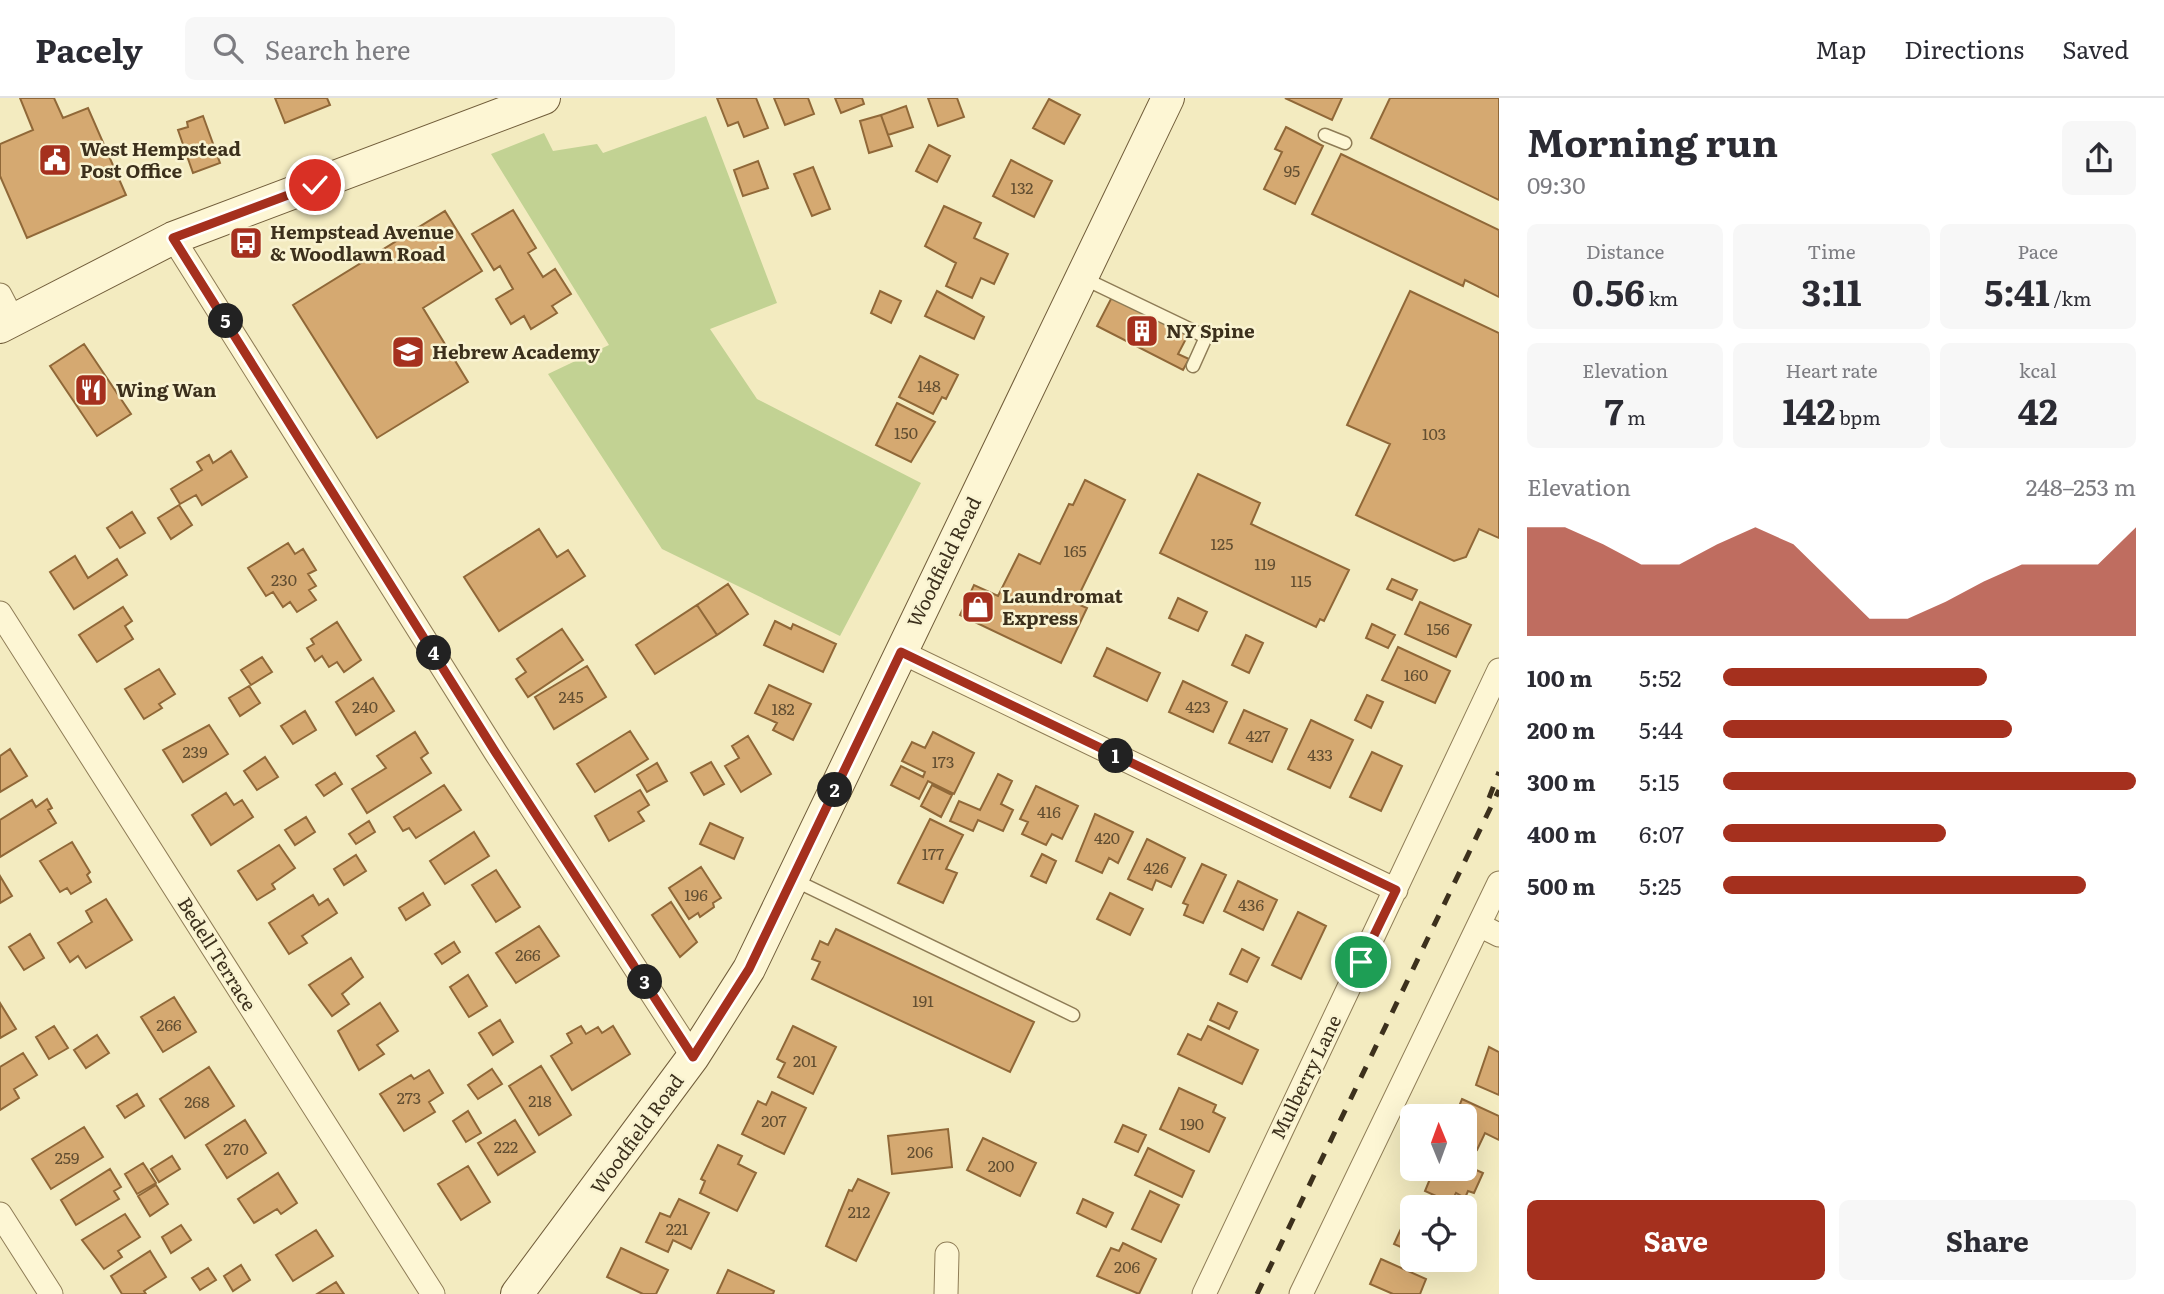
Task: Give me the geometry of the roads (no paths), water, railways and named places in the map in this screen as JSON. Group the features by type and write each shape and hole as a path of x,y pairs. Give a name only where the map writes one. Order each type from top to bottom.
{"main road":[{"path":"4,314 173,238 544,98"},
{"name":"Woodfield Road","path":"517,1294 693,1057 749,969 1168,98"}],"street":[{"path":"173,238 489,741 693,1057"},
{"name":"Bedell Terrace","path":"0,613 433,1294"},
{"path":"901,652 1396,890"},
{"name":"Mulberry Lane","path":"1204,1294 1499,670"},
{"path":"1301,1294 1489,930 1499,883"},
{"path":"0,1214 51,1294"},
{"path":"946,1294 947,1254"}],"lane":[{"path":"1325,135 1345,143"},
{"path":"1082,278 1206,337 1193,366"},
{"path":"792,879 1073,1015"}],"railway":[{"path":"1489,798 1499,772"},
{"path":"1257,1294 1499,790"}],"place":[{"name":"West Hempstead Post Office","path":"55,160"},
{"name":"Hempstead Avenue & Woodlawn Road","path":"246,243"},
{"name":"NY Spine","path":"1142,331"},
{"name":"Hebrew Academy","path":"408,352"},
{"name":"Wing Wan","path":"91,390"},
{"name":"Laundromat Express","path":"978,607"}]}
